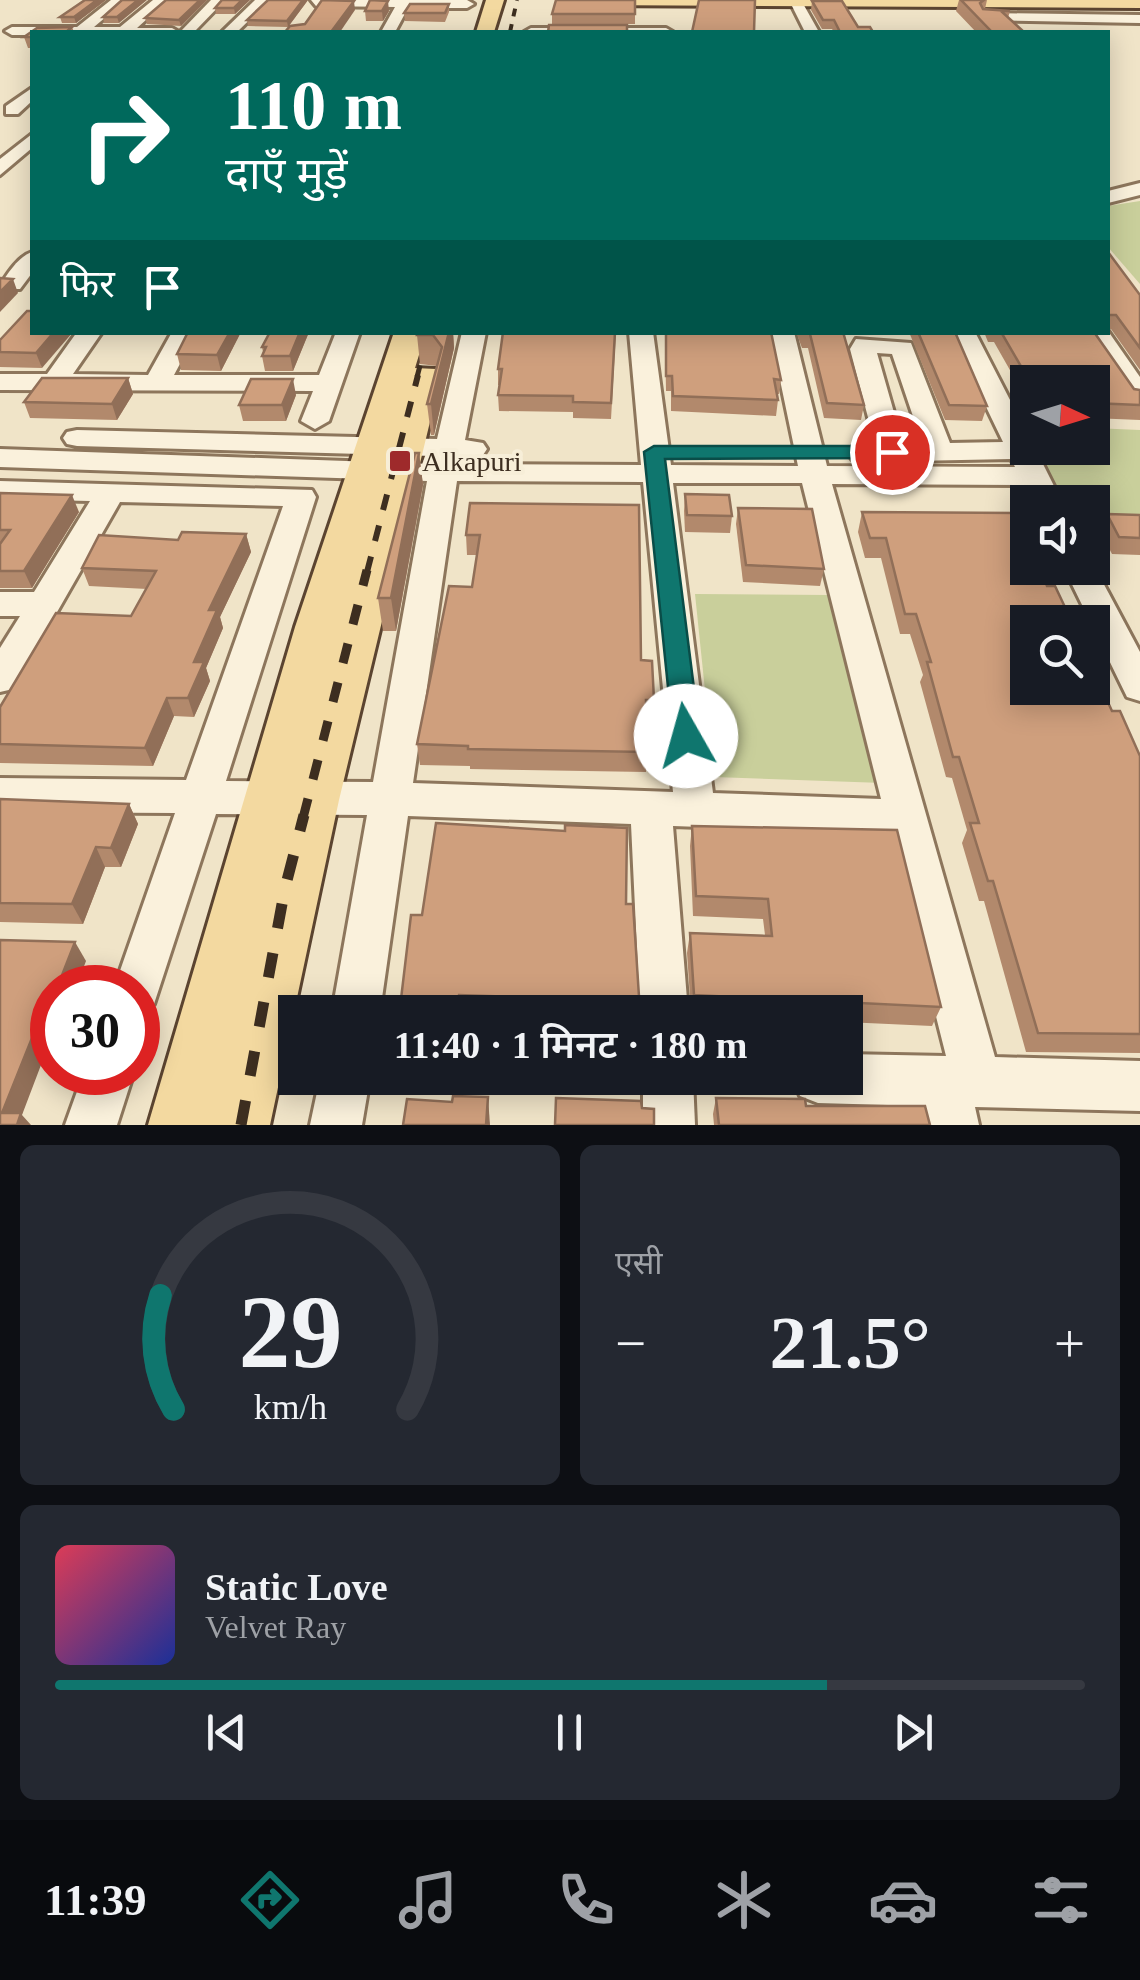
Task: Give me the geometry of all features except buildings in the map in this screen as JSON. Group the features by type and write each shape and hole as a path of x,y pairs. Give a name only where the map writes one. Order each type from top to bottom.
{"main road":[{"path":"486,30 494,0"},
{"path":"503,30 511,0"},
{"path":"588,0 932,1 1070,10 1102,1 1140,3"},
{"path":"405,460 410,335"},
{"path":"182,1125 405,460 436,335"},
{"path":"236,1125 290,799"}],"street":[{"path":"82,30 119,0"},
{"path":"125,30 161,0"},
{"path":"189,30 218,0 262,1"},
{"path":"231,30 262,1"},
{"path":"306,17 317,1 466,7"},
{"path":"643,1 644,30"},
{"path":"795,1 811,30"},
{"path":"389,30 405,2"},
{"path":"988,17 1070,10 1088,25 1140,19"},
{"path":"100,16 141,17"},
{"path":"202,17 245,18"},
{"path":"532,27 599,30"},
{"path":"12,31 30,31"},
{"path":"30,95 12,110 30,110"},
{"path":"0,170 30,141"},
{"path":"0,170 30,172"},
{"path":"1110,196 1140,189"},
{"path":"30,262 12,284 30,284"},
{"path":"54,383 88,335"},
{"path":"156,383 183,335"},
{"path":"315,421 347,335"},
{"path":"359,995 393,800 405,460 472,335"},
{"path":"642,335 695,810"},
{"path":"783,335 812,464 906,817 958,1096"},
{"path":"964,335 1034,476"},
{"path":"1098,335 1140,396"},
{"path":"892,452 863,349 865,344 902,348 939,451"},
{"path":"0,382 329,383"},
{"path":"0,435 405,460"},
{"path":"812,464 892,452 939,451 1034,476"},
{"path":"0,458 812,464 1034,476"},
{"path":"0,490 302,497 145,965"},
{"path":"0,678 111,492"},
{"path":"1089,585 1140,687"},
{"path":"0,604 44,604"},
{"path":"0,794 393,800 906,817"},
{"path":"651,809 663,995"},
{"path":"863,1084 958,1096 1140,1086"},
{"path":"91,1125 101,1095"},
{"path":"336,1125 342,1095"},
{"path":"668,1095 669,1125"}],"green space":[{"path":"1140,201 1140,284 1110,249 1110,206"},
{"path":"1110,429 1140,430 1140,521 1110,522 1110,485 1054,485 1044,465 1110,465"},
{"path":"695,594 829,595 883,783 714,777"}],"railway":[{"path":"510,30 517,0"},
{"path":"417,377 428,335"},
{"path":"367,572 418,375"},
{"path":"303,818 367,570"},
{"path":"241,1125 285,888 304,815"}],"place":[{"name":"Alkapuri","path":"400,461"}],"route":[{"path":"686,736 654,452 892,452"}]}
